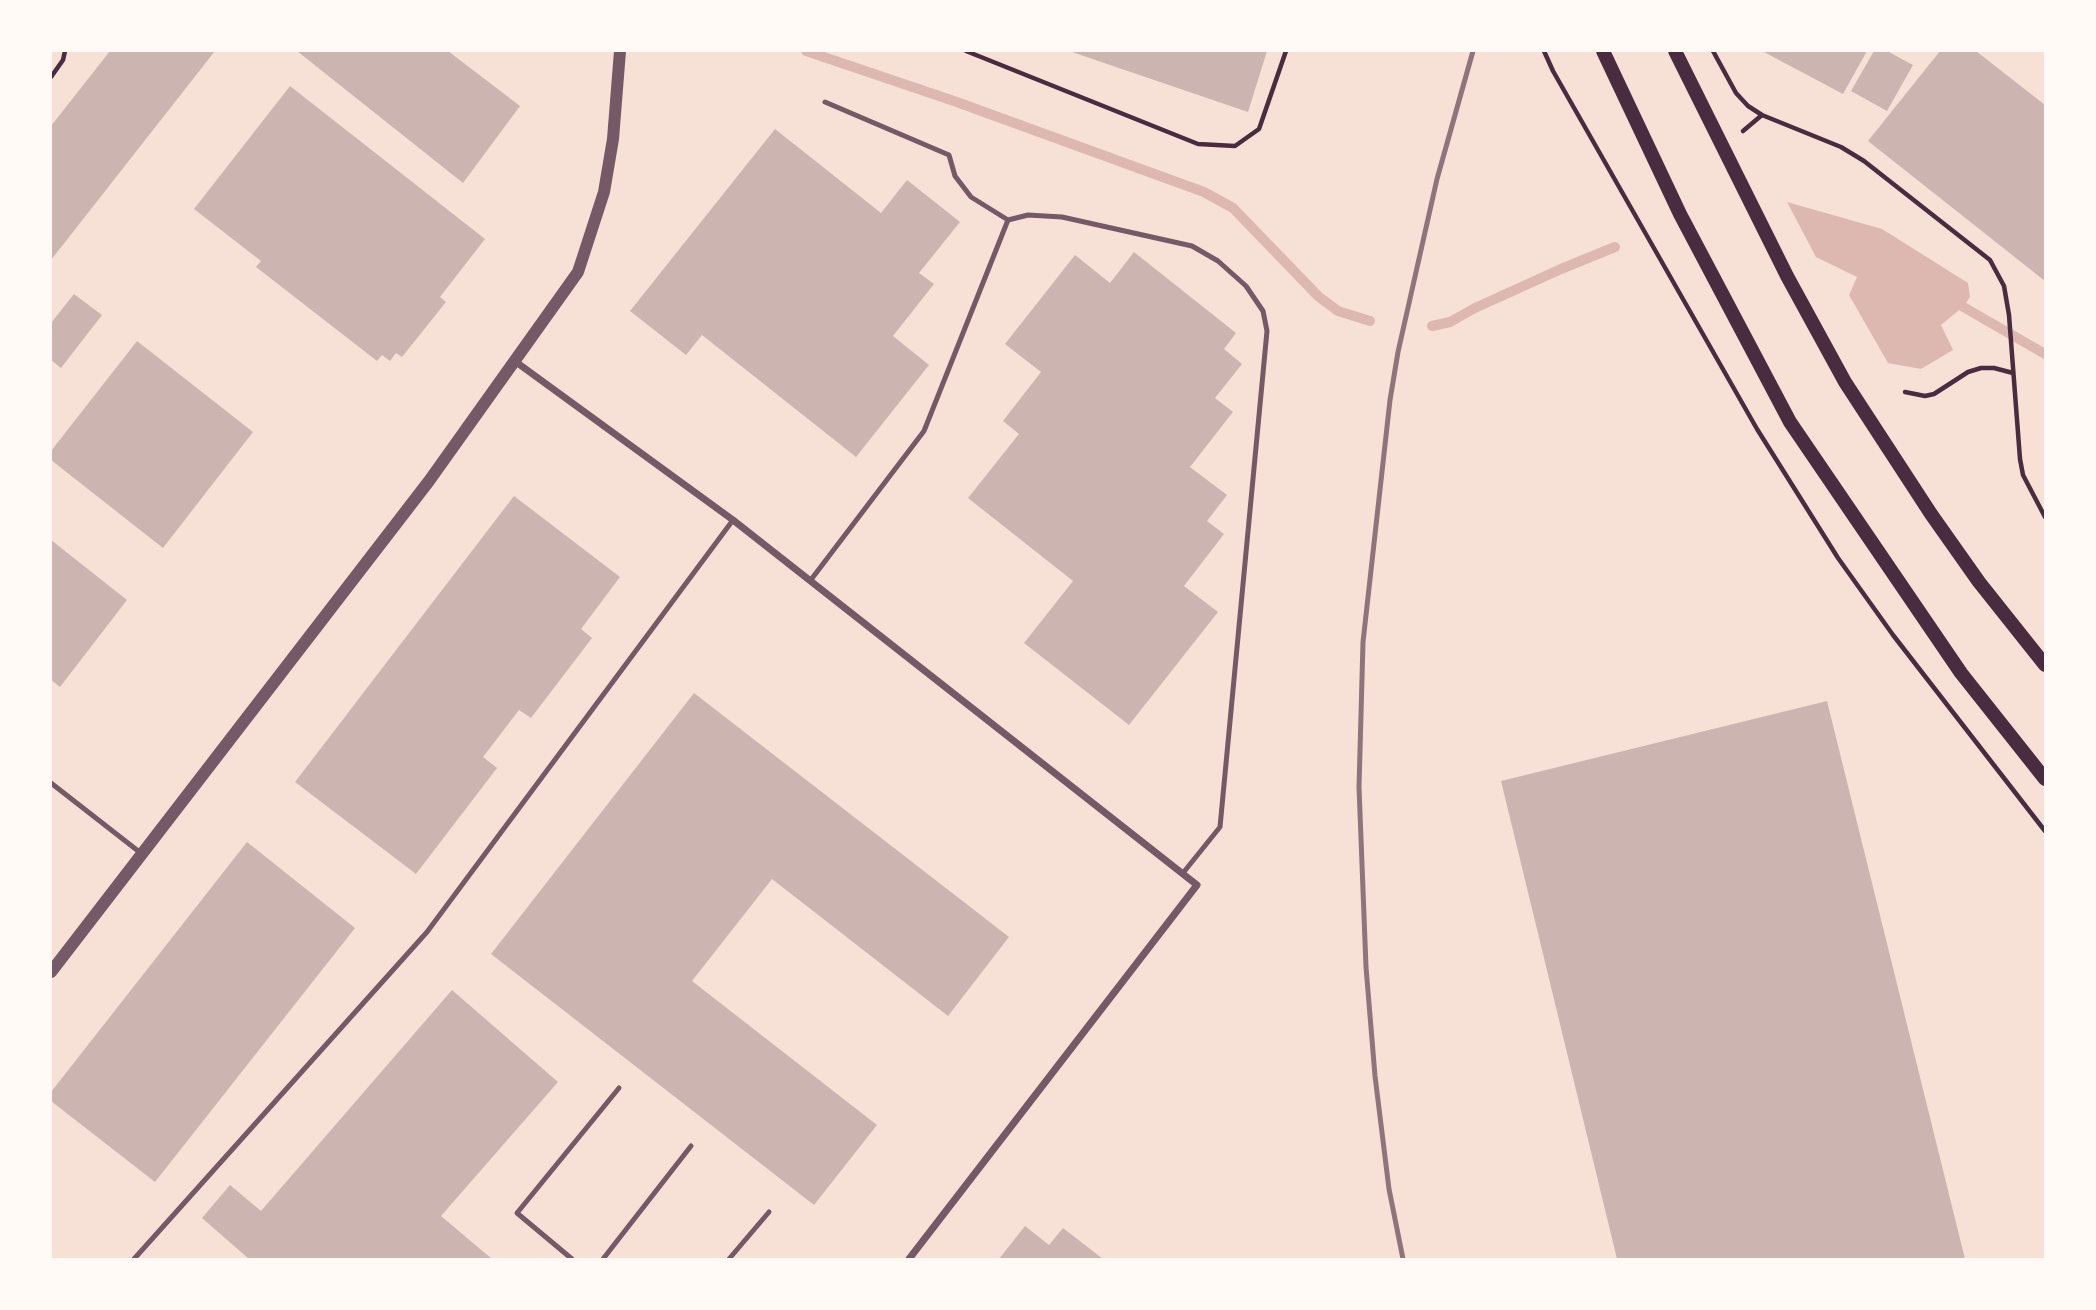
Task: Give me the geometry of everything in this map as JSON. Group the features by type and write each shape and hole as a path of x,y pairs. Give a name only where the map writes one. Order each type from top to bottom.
{"main road":[{"path":"1603,51 1680,214 1790,422 1961,673 2045,779"},
{"path":"1675,51 1787,276 1845,382 1971,570 2045,665"}],"street":[{"path":"51,972 334,606 516,362 579,272 604,192 616,114 620,51"},
{"path":"516,362 733,520 1197,885 909,1259"}],"lane":[{"path":"825,102 948,155 955,176 971,197 1008,220 1028,215 1062,217 1192,246 1218,261 1246,286 1263,311 1266,331 1220,827 1183,873"},
{"path":"810,581 924,431 1008,220"},
{"path":"134,1259 427,932 733,520"},
{"path":"51,783 142,855"},
{"path":"572,1259 517,1213 619,1088"},
{"path":"603,1259 691,1146"},
{"path":"729,1259 769,1212"}],"path":[{"path":"51,77 63,60 65,51"},
{"path":"965,51 1198,144 1235,146 1259,129 1286,51"},
{"path":"1544,51 1568,94"},
{"path":"1713,51 1736,93 1748,106 1762,115 1819,136 1864,161 1990,260 2001,279 2009,315 2023,475 2045,517"},
{"path":"1905,392 1925,396 1934,394 1968,372 1981,368 2013,373"}],"shaded area":[{"path":"1787,202 1882,229 1968,283 1970,297 1964,306 1941,325 1953,350 1921,369 1888,363 1849,295 1857,277 1816,257"}],"building":[{"path":"110,51 215,51 51,260 51,126"},
{"path":"297,51 448,51 520,106 463,183"},
{"path":"1069,51 1267,51 1248,112"},
{"path":"1762,51 1867,51 1843,94"},
{"path":"1874,51 1887,51 1913,65 1887,111 1851,91"},
{"path":"1940,51 1976,51 2045,105 2045,281 1868,141"},
{"path":"290,86 485,239 440,297 446,302 402,357 396,353 390,361 382,355 377,361 256,267 261,261 194,209"},
{"path":"775,129 881,213 907,180 960,222 919,273 934,284 893,336 929,365 856,457 702,335 686,355 630,311"},
{"path":"1134,252 1236,333 1224,349 1242,364 1215,398 1233,412 1190,467 1227,495 1207,521 1224,534 1184,586 1218,612 1129,725 1024,643 1073,581 968,498 1019,434 1003,421 1041,372 1005,344 1075,255 1110,283"},
{"path":"74,294 102,315 61,368 51,360 51,323"},
{"path":"137,341 253,432 163,548 51,460 51,451"},
{"path":"514,496 620,577 581,629 592,638 531,718 519,710 483,757 497,768 416,874 295,782"},
{"path":"51,540 127,600 60,687 51,680"},
{"path":"694,693 1009,937 948,1016 772,879 692,981 877,1125 814,1205 491,954"},
{"path":"1827,701 1965,1259 1617,1259 1501,781"},
{"path":"247,842 355,928 155,1182 51,1101 51,1092"},
{"path":"452,990 558,1082 441,1216 492,1259 249,1259 202,1218 230,1185 261,1211"},
{"path":"1025,1226 1049,1245 1063,1228 1103,1259 999,1259"}],"waterway":[{"path":"806,51 954,101 1204,192 1233,208 1319,297 1338,311 1370,321"},
{"path":"1432,326 1450,322 1475,308 1615,247"},
{"path":"1953,301 2045,354"}],"railway":[{"path":"1403,1259 1389,1189 1375,1076 1366,967 1359,787 1363,642 1390,400 1398,352 1437,179 1473,51"}]}
